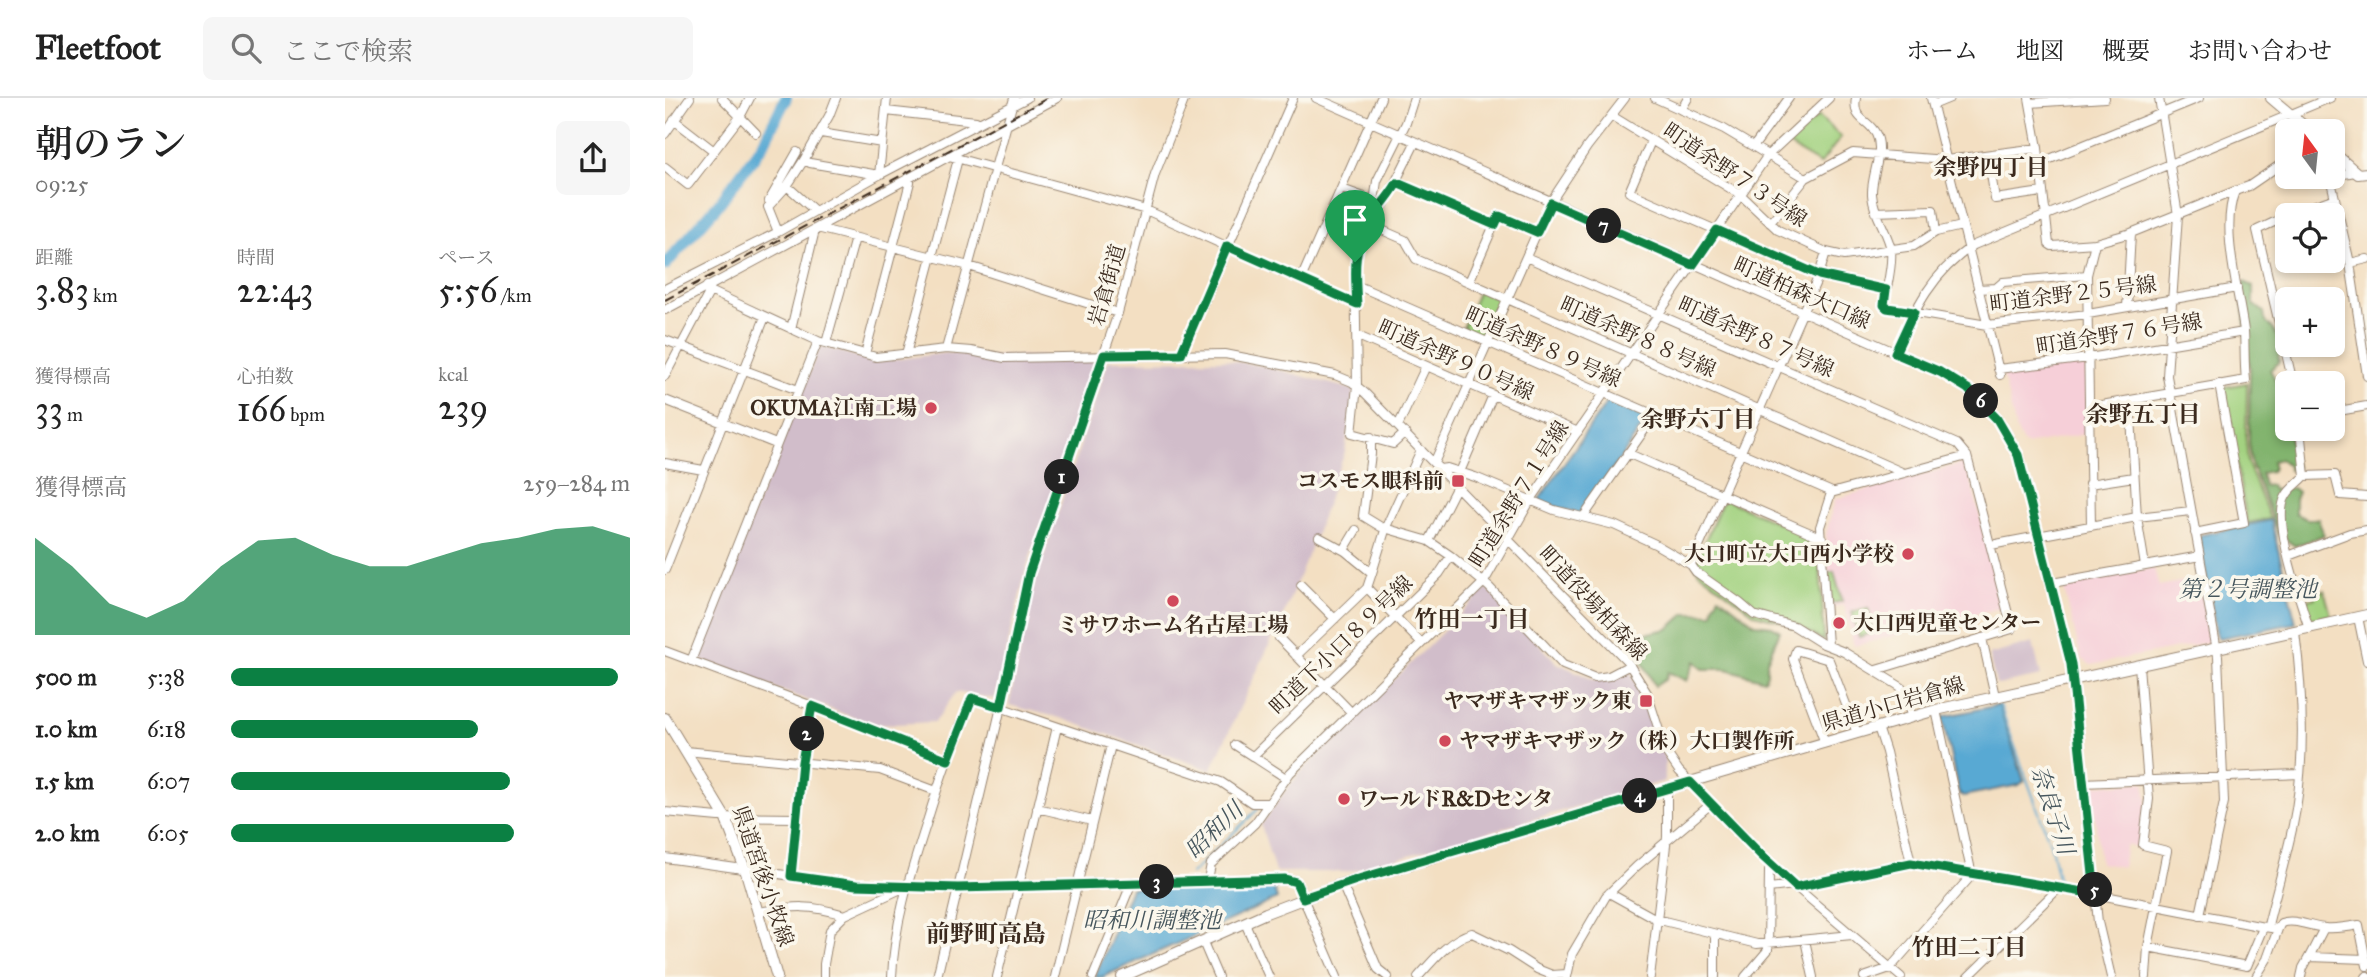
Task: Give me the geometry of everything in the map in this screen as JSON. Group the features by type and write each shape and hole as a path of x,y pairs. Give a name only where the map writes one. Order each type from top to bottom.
{"main road":[{"path":"2271,98 2296,119"},
{"path":"2345,163 2358,174 2367,173"},
{"name":"県道小口岩倉線","path":"1122,977 1134,975 1245,923 1342,884 1936,710 2363,616"},
{"name":"県道宮後小牧線","path":"666,721 725,817 745,869 777,977"}],"street":[{"path":"665,134 690,98"},
{"path":"722,98 755,133"},
{"path":"665,167 688,184 740,117 750,98"},
{"path":"768,207 787,186 821,133 836,98"},
{"path":"879,175 887,98"},
{"path":"665,289 778,232 1014,102 1027,98"},
{"path":"665,310 909,178 953,158 1057,98"},
{"name":"岩倉街道","path":"937,977 1001,707 1029,573 1118,313 1156,174 1185,98"},
{"path":"1181,354 1293,98"},
{"name":"町道柏森大口線","path":"1316,98 1337,102 1401,137 1895,353 1962,384 1979,399 1997,419 2018,455 2052,583 2073,679 2095,894 2101,939 2111,977"},
{"path":"1301,279 1381,98"},
{"path":"1414,98 1401,137 1377,181 1370,221 1357,252 1358,336 1352,433 1392,444 1402,430 1426,366"},
{"path":"1625,98 1587,147 1551,203 1487,342 1437,466 1460,472 1530,502 1614,525 1655,544 1691,565 1696,572 1754,615 1794,626 1821,643 1876,670 1903,689 1912,717"},
{"path":"1655,98 1754,146 1805,178"},
{"path":"1681,110 1688,98"},
{"name":"町道余野７１号線","path":"1208,880 1208,868 1214,860 1255,823 1286,778 1484,582 1530,502 1769,155 1829,98"},
{"path":"1651,141 1629,192 1819,275 1886,290 1892,249 1875,212 1872,194 1878,155 1876,134 1857,116 1856,98"},
{"path":"1950,98 1932,102 1987,325"},
{"path":"2105,98 2029,100 2038,148 2049,244 2052,246 2095,243 2131,233 2249,186 2275,168"},
{"path":"2159,98 2178,215 2167,376 2216,648 2223,777 2224,802 2200,915"},
{"path":"2040,163 2199,98"},
{"path":"1895,353 1914,312 1934,279 1968,249 1988,238 2330,98"},
{"path":"1754,146 1785,100"},
{"path":"946,349 1014,102"},
{"path":"885,111 979,123"},
{"name":"町道余野７３号線","path":"1612,116 1741,195 1778,230 1826,252 1844,256 1913,246 1936,232 1962,226"},
{"path":"674,120 714,151"},
{"path":"821,133 882,143"},
{"path":"1370,221 1397,183 1415,143"},
{"path":"1770,223 1805,178 1853,153 1946,160 2038,148"},
{"path":"778,232 768,207 769,200 797,152"},
{"path":"1989,155 1996,199 2042,192"},
{"path":"953,158 1146,210 1357,304"},
{"path":"906,354 953,158"},
{"path":"804,160 879,175"},
{"path":"2345,174 2355,172"},
{"path":"865,354 911,182 909,178"},
{"path":"1397,183 1495,225"},
{"path":"787,186 815,211"},
{"path":"1342,189 1375,201"},
{"path":"2333,189 2350,263 2367,376"},
{"path":"2089,407 2246,380 2244,332 2232,252 2231,211 2235,191"},
{"path":"2322,203 2335,198"},
{"path":"1875,212 1933,210 1936,232"},
{"path":"1469,282 1499,216 1537,232"},
{"name":"町道余野８８号線","path":"1370,221 1405,240 1416,259 1904,473"},
{"path":"2275,222 2257,230 2290,371"},
{"path":"816,229 969,266 1118,313"},
{"path":"791,329 816,229"},
{"path":"2127,307 2131,233"},
{"path":"691,661 798,390 822,342 855,238"},
{"path":"2091,526 2087,275 2095,243"},
{"path":"1691,565 1819,275 1826,252"},
{"name":"町道余野８７号線","path":"1525,257 1957,444 1967,456"},
{"path":"2350,263 2367,259"},
{"path":"1978,289 1996,288 2003,282 2087,275"},
{"name":"町道余野８９号線","path":"1356,285 1832,492"},
{"name":"町道余野２５号線","path":"1886,290 1884,305 1887,308 1987,325 2088,314 2237,288"},
{"path":"708,289 822,342 865,354 888,357 946,349 1005,358 1181,354 1242,356 1335,375 1356,384"},
{"path":"665,376 708,289"},
{"path":"665,570 765,317"},
{"name":"町道余野７６号線","path":"1987,325 1999,372 2244,332"},
{"name":"町道余野９０号線","path":"1358,336 1578,432"},
{"path":"665,340 798,390"},
{"name":"町道役場柏森線","path":"1356,384 1630,665 1652,705 1667,754 1679,771 1773,866 1901,977"},
{"path":"2195,533 2244,523 2219,384"},
{"path":"1460,472 1493,395"},
{"path":"665,400 776,444"},
{"path":"2130,400 2137,517 2145,566"},
{"path":"2345,410 2367,406"},
{"path":"1584,516 1655,415"},
{"path":"1371,437 1363,516 1386,527 1429,541 1451,556 1484,582 1563,665 1595,678 1609,676 1630,665"},
{"path":"2301,441 2305,476"},
{"path":"1296,656 1367,588 1386,527 1421,450"},
{"path":"1627,453 1822,538"},
{"path":"1828,645 1820,527 1832,492 1967,456 2012,629 1876,670"},
{"path":"665,463 703,470"},
{"path":"2309,629 2288,556 2280,510 2286,495 2305,476 2335,475 2340,495 2367,497"},
{"path":"2089,484 2134,477"},
{"path":"1429,541 1457,486"},
{"path":"1991,545 2137,517 2170,516 2191,511"},
{"path":"1344,550 1356,530"},
{"path":"2288,556 2367,530"},
{"path":"1319,537 1344,550 1372,573"},
{"name":"町道下小口８９号線","path":"1253,756 1439,574 1451,556"},
{"path":"2052,583 2200,556"},
{"path":"1301,585 1335,619"},
{"path":"1367,588 1421,643"},
{"path":"2363,616 2367,661"},
{"path":"2148,947 2247,966 2264,928 2268,925 2293,826 2299,774 2301,681 2295,632"},
{"path":"1279,638 1352,712"},
{"path":"1982,638 1995,696"},
{"path":"1825,743 1793,659 1796,650 1829,660 1857,733"},
{"path":"665,651 948,760"},
{"path":"2139,665 2149,799 2143,845 2167,850 2148,947 2146,977"},
{"path":"892,977 897,926 906,887 936,791 972,698 1221,782 1252,803 1269,803"},
{"path":"791,876 802,762 812,706"},
{"path":"1936,710 1972,875"},
{"path":"997,977 1056,727"},
{"path":"1878,727 1911,863"},
{"path":"1235,745 1286,778"},
{"path":"1055,977 1111,746"},
{"path":"686,751 880,770 936,791"},
{"path":"2083,783 2299,774"},
{"path":"1650,977 1665,842 1667,789"},
{"path":"1418,977 1436,957 1463,936 1472,933 1509,951 1537,969 1552,975 1567,975 1572,954 1595,912 1609,893 1711,804"},
{"path":"1037,808 1092,821"},
{"path":"665,812 725,817 797,818"},
{"path":"665,858 856,885 906,887 1292,880 1297,884 1338,977"},
{"path":"1769,888 1795,886 1911,863 2278,929"},
{"path":"1745,977 1767,950 1769,870 1773,866"},
{"path":"1864,977 1890,968 1972,875"},
{"path":"1093,977 1132,882"},
{"path":"1342,884 1378,969 1388,977"},
{"path":"824,977 830,930 845,915 906,887"},
{"path":"1968,977 2059,888"},
{"path":"1609,893 1656,919 1756,944 1852,935"},
{"path":"758,912 809,906 845,915"},
{"path":"2256,977 2267,959 2281,923 2291,920 2302,925 2324,928 2363,924 2366,962 2309,957"},
{"path":"1245,923 1269,977"},
{"path":"2301,977 2324,928"},
{"path":"1715,935 1715,977"},
{"path":"1805,940 1813,977"},
{"path":"1203,942 1218,977"}],"shaded area":[{"path":"820,346 877,362 946,353 990,356 1098,356 1026,570 995,699 956,692 935,722 873,725 695,658"},
{"path":"1226,360 1264,366 1354,390 1345,452 1313,542 1285,611 1211,770 1060,718 1009,705 1033,588 1108,361"},
{"path":"2084,362 2087,432 2026,445 2023,443 2016,430 2004,372"},
{"name":"大口町立大口西小学校","path":"1964,463 1967,465 2003,607 1854,646 1844,605 1829,609 1826,534 1835,499"},
{"path":"2154,568 2159,586 2200,578 2211,639 2209,642 2091,665 2081,658 2063,584"},
{"path":"1487,588 1557,663 1594,680 1628,669 1642,692 1653,721 1665,760 1665,781 1361,869 1344,872 1275,872 1261,825 1286,790"},
{"path":"2033,643 2041,676 1996,684 1989,655"},
{"path":"2144,782 2147,799 2140,848 2126,845 2122,867 2100,863 2092,786"}],"green space":[{"path":"1818,116 1841,137 1820,164 1788,145"},
{"path":"2244,282 2253,286 2253,304 2264,312 2266,321 2275,332 2275,357 2279,357 2279,362 2270,370 2275,379 2275,441 2291,441 2290,455 2297,468 2289,470 2280,459 2272,461 2274,468 2261,473 2264,486 2271,485 2273,490 2293,488 2298,492 2295,514 2307,519 2318,519 2324,535 2295,546 2279,535 2251,463 2250,367 2241,291"},
{"path":"1479,290 1501,299 1502,303 1487,336 1484,337 1463,328"},
{"path":"2247,383 2248,464 2270,519 2247,523 2223,389"},
{"path":"1726,500 1817,540 1824,641 1795,625 1755,614 1698,571 1695,564 1722,502"},
{"path":"1834,572 1842,601 1831,604 1828,573"},
{"path":"2324,590 2331,615 2309,620 2304,601 2315,598 2314,593"},
{"path":"1719,596 1755,624 1772,626 1780,631 1767,661 1764,680 1727,669 1703,669 1695,661 1687,681 1668,672 1666,679 1655,686 1644,665 1631,650 1644,634 1668,629 1686,613 1713,614"},
{"path":"1868,608 1874,632 1859,637 1852,612"}],"water":[{"path":"1610,398 1648,415 1648,418 1583,513 1538,501"},
{"name":"第２号調整池","path":"2271,520 2296,623 2217,637 2199,537"},
{"path":"1999,705 2024,781 2019,785 1963,796 1959,794 1942,717"},
{"name":"昭和川調整池","path":"1257,886 1274,889 1277,899 1102,977 1095,977 1131,888"}],"waterway":[{"path":"665,265 717,206 762,146 786,98"},
{"name":"奈良子川","path":"2000,705 2051,846 2059,883"},
{"name":"昭和川","path":"1191,874 1258,809"}],"railway":[{"path":"665,300 1048,98"}],"place":[{"name":"OKUMA江南工場","path":"931,408"},
{"name":"コスモス眼科前","path":"1458,481"},
{"name":"大口町立大口西小学校","path":"1908,554"},
{"name":"ミサワホーム名古屋工場","path":"1173,601"},
{"name":"大口西児童センター","path":"1839,623"},
{"name":"ヤマザキマザック東","path":"1646,701"},
{"name":"ヤマザキマザック（株）大口製作所","path":"1445,741"},
{"name":"ワールドR&Dセンタ","path":"1344,799"}],"district":[{"name":"余野四丁目","path":"1991,167"},
{"name":"余野五丁目","path":"2143,414"},
{"name":"余野六丁目","path":"1698,419"},
{"name":"竹田一丁目","path":"1472,619"},
{"name":"前野町高島","path":"986,934"},
{"name":"竹田二丁目","path":"1969,947"}],"route":[{"path":"1397,183 1495,225 1499,216 1537,232 1551,203 1693,265 1717,230 1819,275 1886,290 1884,305 1887,308 1914,312 1895,353 1940,372 1974,394 2008,434 2023,468 2071,664 2095,894 1911,863 1796,887 1690,782 1362,878 1303,898 1296,882 1285,879 958,888 856,885 791,876 802,762 812,706 948,760 972,698 1001,707 1029,573 1104,355 1181,354 1227,246 1357,304 1355,262 1359,243 1371,218 1385,203 1397,183"}]}
